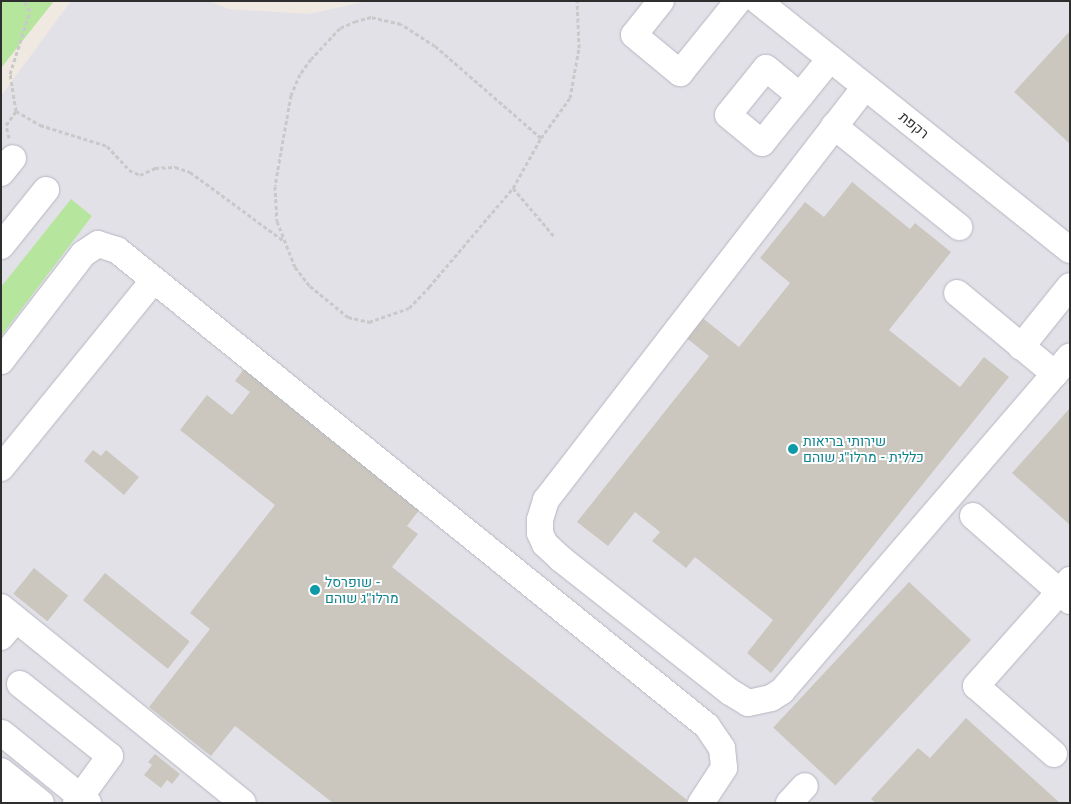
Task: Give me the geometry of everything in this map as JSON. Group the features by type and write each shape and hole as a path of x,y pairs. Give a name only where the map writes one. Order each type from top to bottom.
{"street":[{"path":"661,1 634,36 680,73 738,1"},
{"name":"רקפת","path":"758,1 1070,250"},
{"path":"800,96 830,59"},
{"path":"865,86 546,500 540,526 540,533 545,544 561,559 730,692 748,703 771,698 782,691 1062,365 1021,347 957,294"},
{"path":"834,126 959,226"},
{"path":"1,246 10,218 46,190"},
{"path":"1,361 83,254 98,244 116,250 707,726 722,748 724,768 701,803"},
{"path":"1,468 154,280"},
{"path":"1021,347 1070,286"},
{"path":"973,516 1066,591 976,686 1054,754"},
{"path":"6,621 244,803"},
{"path":"2,733 82,801 110,756 20,684"},
{"path":"1,771 41,803"},
{"path":"1,797 8,803"}],"path":[{"path":"7,166 6,125 16,111 10,74 30,11 24,1"},
{"path":"541,138 419,34 401,24 383,19 371,17 356,21 340,28 311,58 300,74 291,95 275,186 277,221 296,266 310,286 348,318 369,322 409,308 513,188 541,138 570,98 579,48 576,1"},
{"path":"16,111 40,125 107,146 129,170 140,175 155,168 175,167 190,172 285,242"},
{"path":"513,188 554,236"}],"shaded area":[{"path":"71,1 209,1 229,9 309,14 368,1 1070,1 1070,803 1,803 1,96"}],"green space":[{"path":"1,1 54,1 1,68"},
{"path":"71,199 92,216 1,336 1,287"}],"building":[{"path":"1070,31 1070,144 1014,92"},
{"name":"שירותי בריאות כללית - מרלו\"ג שוהם","path":"852,182 910,229 915,223 951,252 889,330 960,387 984,357 1009,377 771,673 747,653 773,620 695,557 686,568 652,541 660,532 635,512 608,546 577,522 709,356 684,336 700,316 739,347 790,283 760,258 805,202 824,217"},
{"name":"שופרסל - מרלו\"ג שוהם","path":"246,366 423,505 407,526 418,534 392,567 687,800 685,803 333,803 235,726 211,756 149,707 210,629 190,613 275,505 180,430 207,395 232,415 250,392 235,381"},
{"path":"1070,408 1070,525 1012,473"},
{"path":"93,450 101,456 106,450 139,477 124,495 84,461"},
{"path":"34,568 68,596 47,621 13,594"},
{"path":"105,573 190,642 168,669 83,600"},
{"path":"909,582 971,640 835,786 773,728"},
{"path":"966,718 1060,803 876,803 871,799 918,748 930,758"},
{"path":"155,754 180,774 172,784 167,780 161,788 144,775 152,765 148,762"}],"place":[{"name":"שירותי בריאות כללית - מרלו\"ג שוהם","path":"793,449"},
{"name":"שופרסל - מרלו\"ג שוהם","path":"315,590"}]}
